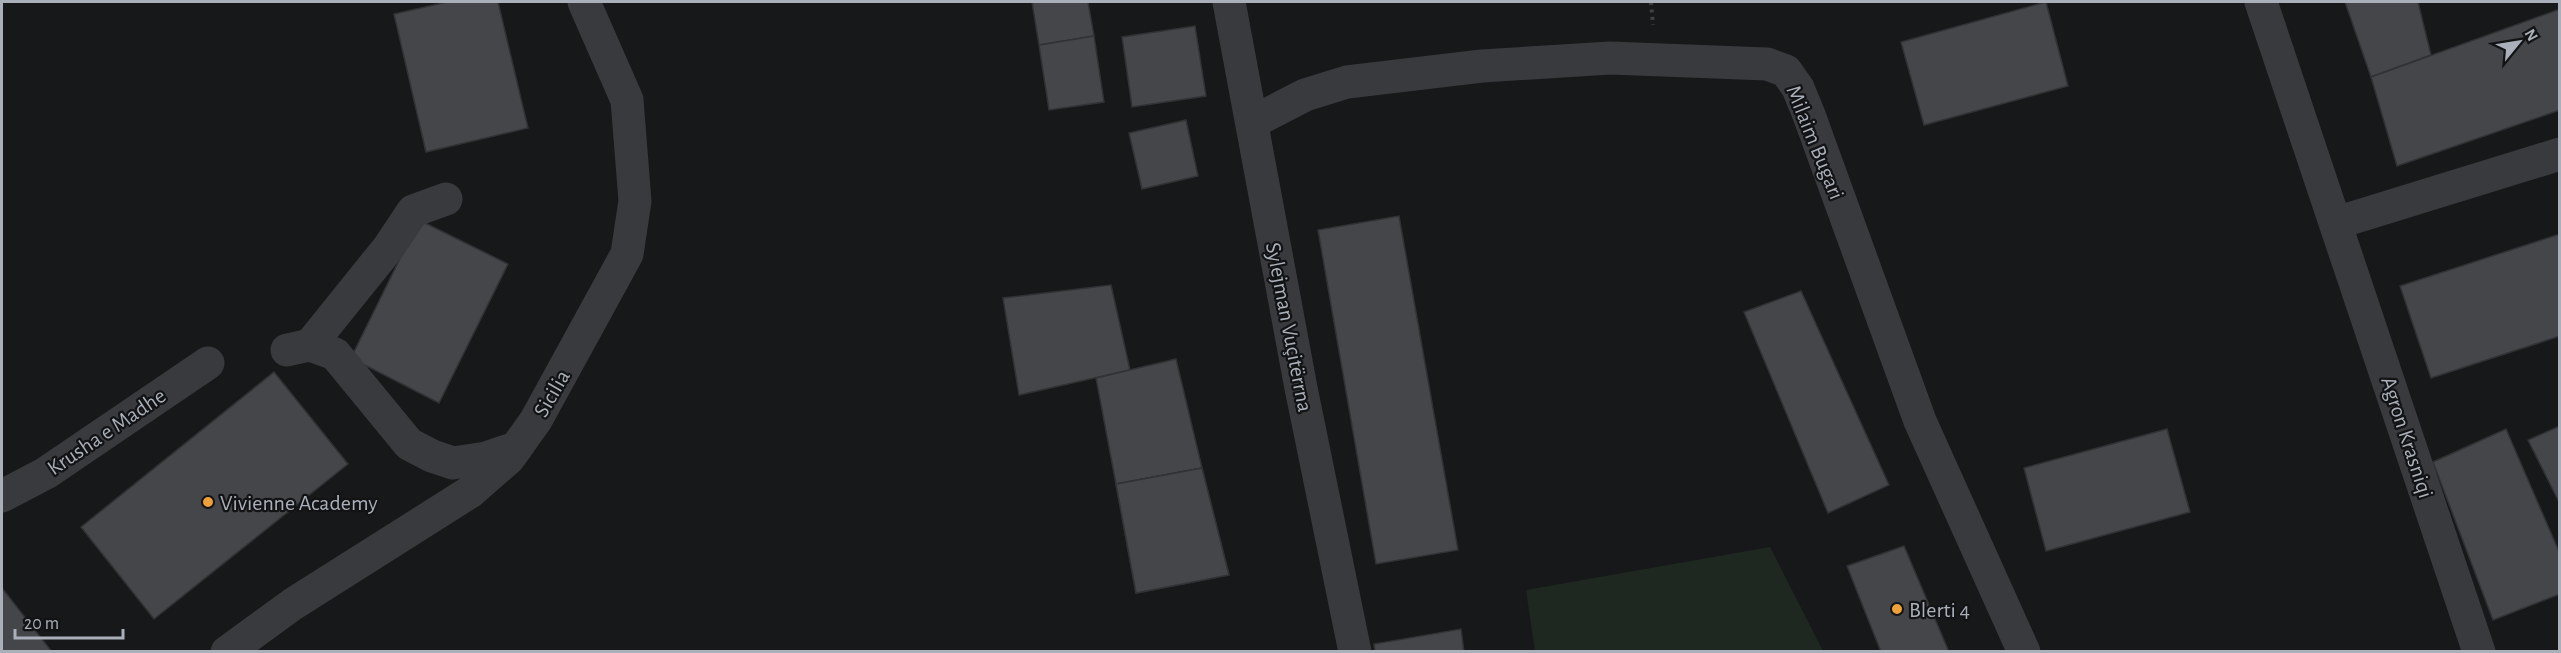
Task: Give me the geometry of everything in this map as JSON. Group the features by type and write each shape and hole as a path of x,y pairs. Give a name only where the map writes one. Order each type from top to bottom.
{"street":[{"name":"Sicilia","path":"227,651 293,604 470,492 492,475 518,447 536,420 612,284 627,254 635,201 627,100 584,2"},
{"name":"Sylejman Vuçitërrna","path":"1229,2 1301,388 1354,651"},
{"name":"Agron Krasniqi","path":"2261,2 2479,651"},
{"name":"Milaim Bugari","path":"1253,122 1305,95 1347,82 1482,66 1621,58 1736,61 1767,64 1786,71 1798,88 1809,115 1920,421 2024,651"},
{"path":"2336,223 2559,154"},
{"path":"446,199 413,211 389,247 299,347 335,354 408,444 432,456 453,463 486,458 518,447"},
{"name":"Krusha e Madhe","path":"2,496 46,473 208,363"}],"shaded area":[{"path":"1770,547 1823,651 1535,651 1526,590"}],"building":[{"path":"447,2 498,2 528,128 426,152 394,14"},
{"path":"1032,2 1088,2 1094,36 1039,45"},
{"path":"2046,2 2068,86 1924,125 1901,42"},
{"path":"2345,2 2418,2 2431,55 2371,77"},
{"path":"2560,9 2560,110 2397,166 2371,77"},
{"path":"1195,26 1206,96 1132,107 1122,37"},
{"path":"1094,36 1104,102 1049,110 1039,45"},
{"path":"1186,120 1198,176 1142,189 1129,133"},
{"path":"1399,216 1458,550 1376,564 1318,230"},
{"path":"419,220 508,264 439,403 351,358"},
{"path":"2560,234 2560,336 2431,378 2400,286"},
{"path":"1111,285 1130,370 1019,395 1003,298"},
{"path":"1801,291 1889,485 1828,513 1744,312"},
{"path":"1176,359 1202,468 1116,484 1096,378"},
{"path":"274,372 348,464 154,619 81,527"},
{"path":"2560,426 2560,504 2528,440"},
{"path":"2167,429 2190,512 2046,551 2024,468"},
{"path":"2506,429 2560,554 2560,594 2493,620 2433,462"},
{"path":"1202,468 1229,575 1136,593 1116,484"},
{"path":"1202,468 1229,575 1136,593 1116,484"},
{"name":"Blerti 4","path":"1904,546 1949,652 1881,652 1847,566"},
{"path":"2,588 52,652 2,652"},
{"path":"1461,629 1464,652 1375,652 1374,644"}],"place":[{"name":"Vivienne Academy","path":"208,502"},
{"name":"Blerti 4","path":"1897,609"}]}
